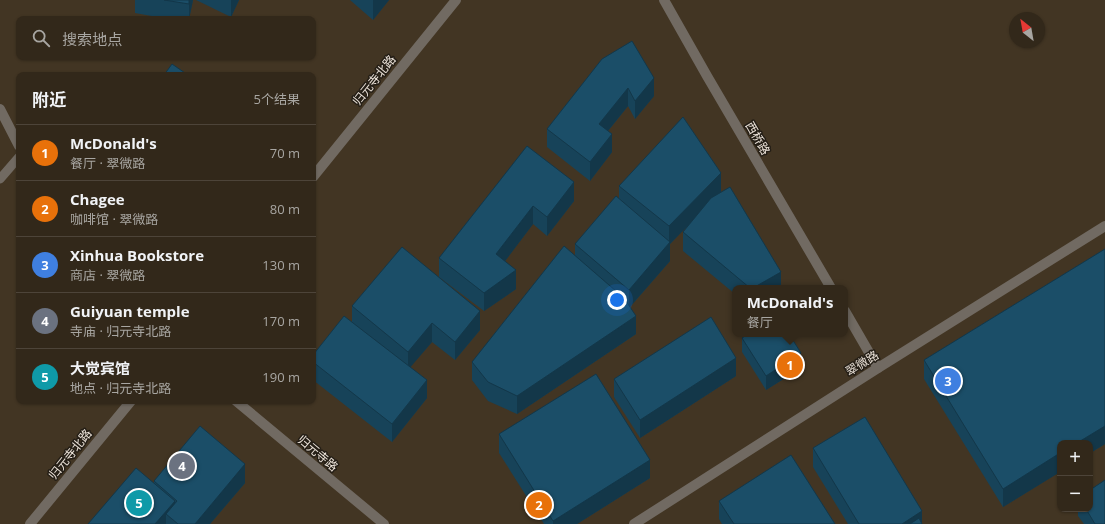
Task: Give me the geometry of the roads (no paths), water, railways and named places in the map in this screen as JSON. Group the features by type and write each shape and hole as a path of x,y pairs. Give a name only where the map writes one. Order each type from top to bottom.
{"street":[{"name":"归元寺北路","path":"316,173 456,0"},
{"name":"西桥路","path":"664,0 829,285"},
{"path":"0,109 16,140"},
{"name":"翠微路","path":"634,524 878,368 1105,226"},
{"path":"848,316 878,368"},
{"name":"归元寺北路","path":"30,524 129,404"},
{"name":"归元寺路","path":"240,404 384,524"}],"lane":[{"path":"0,179 16,160"}],"place":[{"name":"McDonald's","path":"790,365"},
{"name":"Xinhua Bookstore","path":"948,381"},
{"name":"Guiyuan temple","path":"182,466"},
{"name":"大觉宾馆","path":"139,503"},
{"name":"Chagee","path":"539,505"}]}
